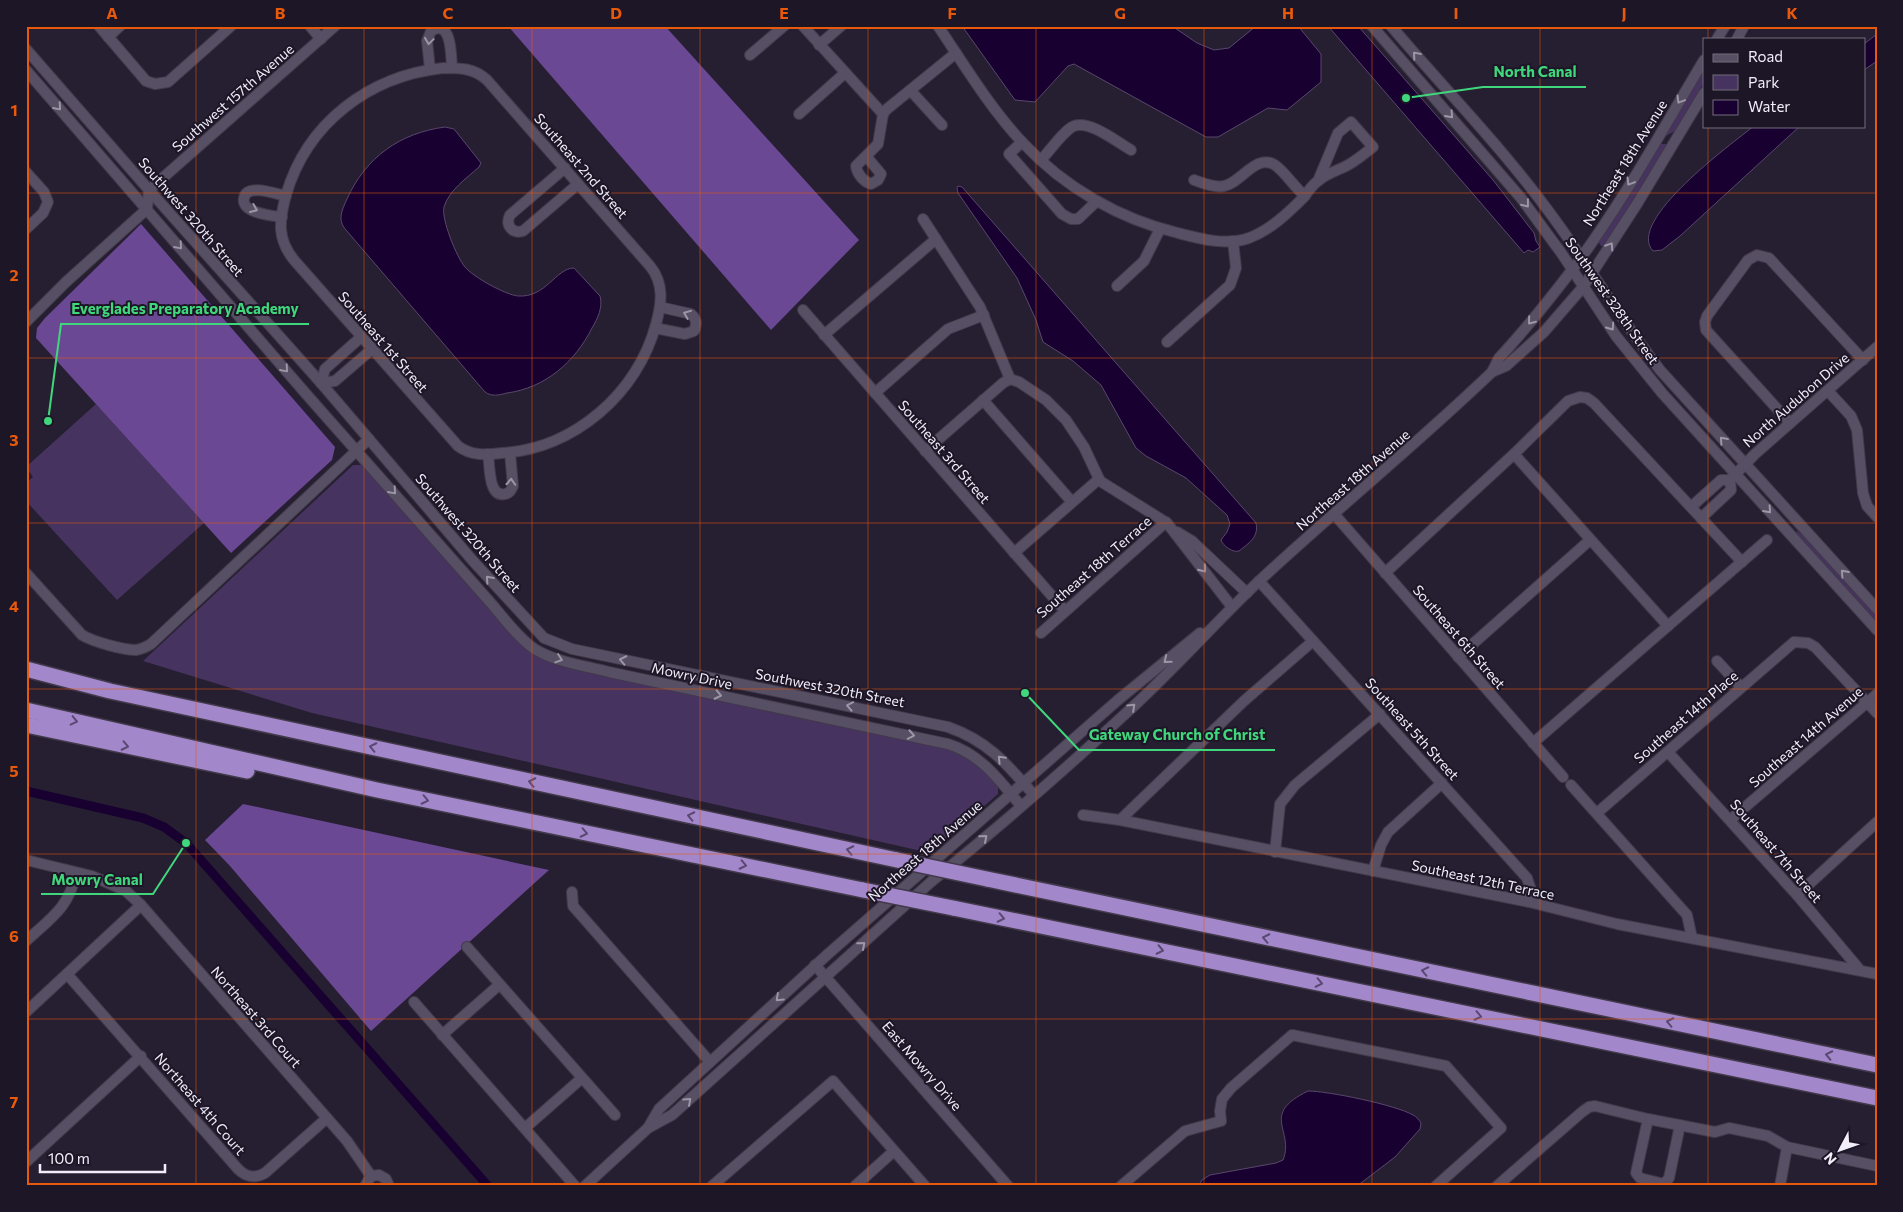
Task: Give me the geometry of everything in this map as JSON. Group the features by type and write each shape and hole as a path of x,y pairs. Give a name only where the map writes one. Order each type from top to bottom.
{"highway":[{"path":"26,663 110,690"},
{"path":"26,669 110,690 897,860 1877,1065"},
{"path":"26,710 377,790 1877,1098"},
{"path":"26,725 339,788 377,790"}],"street":[{"path":"98,26 146,81 159,85 168,82 231,26"},
{"path":"108,37 120,26"},
{"path":"310,26 321,39"},
{"name":"Southwest 157th Avenue","path":"149,190 335,26"},
{"path":"750,55 784,26"},
{"path":"803,26 883,114"},
{"path":"819,45 841,26"},
{"path":"938,26 994,108 1022,142 1057,174 1097,201 1133,220 1160,229 1206,240 1233,241 1247,238 1269,228 1305,196 1318,181 1338,132 1351,122 1373,147 1354,162 1318,181"},
{"name":"Southwest 328th Street","path":"1372,26 1521,198 1573,269 1616,336 1646,374 1733,477 1877,630"},
{"name":"Southwest 328th Street","path":"1391,26 1521,175 1581,257 1633,335 1660,370 1877,609"},
{"path":"1718,38 1725,26"},
{"path":"1738,38 1744,26"},
{"path":"430,69 428,38 431,31 438,28 448,34 447,68"},
{"name":"Southwest 320th Street","path":"26,49 321,383 473,561 544,638 572,649 948,726 967,734 988,747 1034,795"},
{"path":"866,156 876,147 879,141 883,114 889,107 912,91 956,53"},
{"name":"Northeast 18th Avenue","path":"1492,372 1499,358 1573,269 1616,206 1703,62"},
{"name":"Southeast 2nd Street","path":"286,196 304,153 322,129 358,96 380,85 430,69 468,69 484,77 654,271 660,285 659,311"},
{"name":"Southwest 320th Street","path":"26,70 307,394 519,634"},
{"path":"1412,72 1428,70"},
{"path":"799,114 845,73"},
{"path":"912,91 942,125"},
{"name":"Northeast 18th Avenue","path":"585,1186 648,1128 672,1115 932,881 1034,795 1136,704 1259,581 1399,458 1492,372 1506,366 1544,332 1592,274 1703,95"},
{"path":"1041,160 1067,132 1074,126 1079,125 1093,128 1131,150"},
{"path":"1656,140 1667,140 1680,134"},
{"path":"1022,142 1009,154 1065,216 1074,219 1081,217 1097,201"},
{"path":"1194,180 1214,186 1226,186 1237,180 1254,166 1268,162 1276,166 1305,196"},
{"path":"565,168 510,216 508,224 510,228 514,231 523,231 578,184"},
{"path":"26,172 48,198 47,207 43,213 26,229"},
{"path":"26,322 66,282 147,209 149,190"},
{"path":"282,213 249,209 244,203 244,196 253,190 286,196"},
{"name":"Southeast 1st Street","path":"286,196 282,213 282,239 288,253 360,338 458,446 469,452 488,454 531,449 560,438 606,408 629,381 645,354 659,311"},
{"path":"923,219 977,300 1010,379"},
{"path":"1117,286 1144,261 1160,229"},
{"path":"824,335 936,238"},
{"path":"1167,342 1230,286 1236,268 1233,241"},
{"path":"1790,423 1706,330 1705,322 1707,316 1748,260 1757,255 1769,258 1863,360"},
{"path":"1550,296 1564,310"},
{"name":"Southeast 3rd Street","path":"803,310 1065,611"},
{"path":"655,328 685,334 694,331 696,327 694,317 691,314 659,311"},
{"path":"875,393 948,329 984,315"},
{"path":"321,383 325,369 360,338"},
{"name":"North Audubon Drive","path":"1733,477 1790,423 1877,347"},
{"path":"307,394 321,383 335,381 371,350"},
{"path":"340,355 351,368"},
{"path":"925,451 1003,383 1010,379 1019,382 1046,400 1066,420 1084,447 1099,479 1166,522 1192,542 1247,593"},
{"path":"1828,391 1852,416 1857,430 1862,493 1867,506 1877,517"},
{"path":"1385,573 1568,402 1580,397 1587,398 1594,403 1742,562"},
{"path":"983,400 1072,502"},
{"path":"26,573 82,635 92,640 132,650 142,649 151,644 369,439"},
{"path":"488,454 492,486 498,494 503,494 511,490 513,486 507,453"},
{"path":"1514,454 1668,626"},
{"path":"1691,506 1721,480 1733,477 1731,490 1701,518"},
{"path":"1014,553 1099,479"},
{"name":"Southeast 6th Street","path":"1335,514 1564,777"},
{"name":"Southeast 18th Terrace","path":"1040,633 1166,522"},
{"path":"1174,530 1232,607"},
{"path":"1458,656 1590,540"},
{"path":"1533,743 1767,540"},
{"name":"Southeast 5th Street","path":"1259,581 1527,878 1531,890 1529,902"},
{"name":"Northeast 18th Avenue","path":"648,1128 659,1109 815,965 1152,672 1232,607"},
{"name":"Mowry Drive","path":"519,634 539,652 570,662 948,744 967,751 980,760 1021,806"},
{"path":"1120,820 1244,702 1313,641"},
{"name":"Southeast 14th Place","path":"1597,813 1794,642 1808,642 1815,647 1866,702"},
{"path":"1717,661 1741,687"},
{"name":"Southeast 14th Avenue","path":"1730,820 1877,694"},
{"path":"1866,702 1877,713"},
{"path":"1274,852 1280,804 1295,785 1380,714"},
{"name":"Southeast 7th Street","path":"1668,752 1797,895 1860,970"},
{"path":"1373,871 1381,844 1388,832 1442,783"},
{"path":"1571,785 1687,915 1692,938"},
{"name":"Southeast 12th Terrace","path":"1083,815 1120,820 1529,902 1617,924 1877,974"},
{"path":"1797,895 1877,822"},
{"name":"Northeast 3rd Court","path":"26,860 92,876 126,891 347,1141 372,1176"},
{"path":"26,941 65,904 71,893 76,873"},
{"path":"572,892 573,906 710,1062"},
{"path":"26,1012 141,906"},
{"path":"467,947 615,1115"},
{"name":"East Mowry Drive","path":"815,965 1008,1186"},
{"name":"Northeast 4th Court","path":"67,974 141,1056 238,1169 247,1176 255,1177 265,1173 327,1118"},
{"path":"442,1035 499,984"},
{"path":"414,1002 575,1186"},
{"path":"1120,1186 1185,1130 1221,1121 1222,1099 1231,1088 1292,1035 1446,1066 1501,1128 1436,1186"},
{"path":"26,1162 141,1056"},
{"path":"525,1128 582,1078"},
{"path":"712,1186 833,1081 925,1186"},
{"path":"1497,1186 1589,1106 1715,1132 1729,1128 1768,1136 1787,1147 1877,1166"},
{"path":"1648,1119 1636,1173 1640,1178 1664,1184 1669,1178 1680,1125"},
{"path":"1780,1186 1787,1147"},
{"path":"855,1186 894,1150"},
{"path":"365,1186 372,1176 379,1175 383,1176 389,1186"}],"green space":[{"path":"1703,71 1703,85 1675,131 1664,137"},
{"path":"1659,144 1667,144 1611,236 1604,246 1601,246 1598,241"},
{"path":"96,404 204,523 117,600 26,501 26,483 33,477 26,467"},
{"path":"353,465 364,465 518,642 531,653 559,666 946,748 967,759 985,773 997,784 998,794 930,853 312,713 143,661"},
{"path":"1797,531 1805,537 1877,616 1877,623 1795,533"}],"shaded area":[{"path":"508,26 665,26 859,240 771,330"},
{"path":"141,224 335,447 332,460 231,553 36,338 37,328 45,318"},
{"path":"243,804 549,870 371,1031 230,866 205,840"}],"water":[{"path":"962,26 1172,26 1197,43 1214,50 1229,48 1256,26 1298,26 1321,54 1321,82 1287,110 1268,108 1218,137 1206,137 1074,64 1068,66 1035,102 1015,100"},
{"path":"1328,26 1358,26 1493,180 1534,233 1540,247 1533,252 1528,250 1524,253"},
{"path":"1877,34 1877,61 1866,69 1866,42"},
{"path":"445,127 454,129 481,163 454,190 444,207 450,238 465,267 490,285 518,296 536,292 568,269 574,268 600,296 601,304 598,316 577,352 557,371 534,386 496,395 490,395 485,392 343,226 341,219 342,211 347,199 355,184 374,159 399,141 429,130"},
{"path":"1751,128 1798,128 1680,236 1662,250 1653,251 1648,238 1654,221 1667,202 1726,148"},
{"path":"958,186 962,187 1256,523 1255,536 1239,551 1228,548 1221,540 1230,524 1227,515 1186,478 1146,456 1136,448 1101,385 1073,361 1043,342 1036,320 1017,278 958,193"},
{"path":"1308,1091 1362,1099 1404,1111 1418,1119 1421,1123 1420,1129 1395,1157 1357,1186 1199,1186 1202,1180 1210,1175 1276,1163 1283,1160 1286,1149 1282,1115 1285,1108 1293,1100"}],"waterway":[{"path":"26,791 143,818 164,827 186,843 488,1186"}],"place":[{"name":"North Canal","path":"1406,98"},
{"name":"Everglades Preparatory Academy","path":"48,421"},
{"name":"Gateway Church of Christ","path":"1025,693"},
{"name":"Mowry Canal","path":"186,843"}]}
